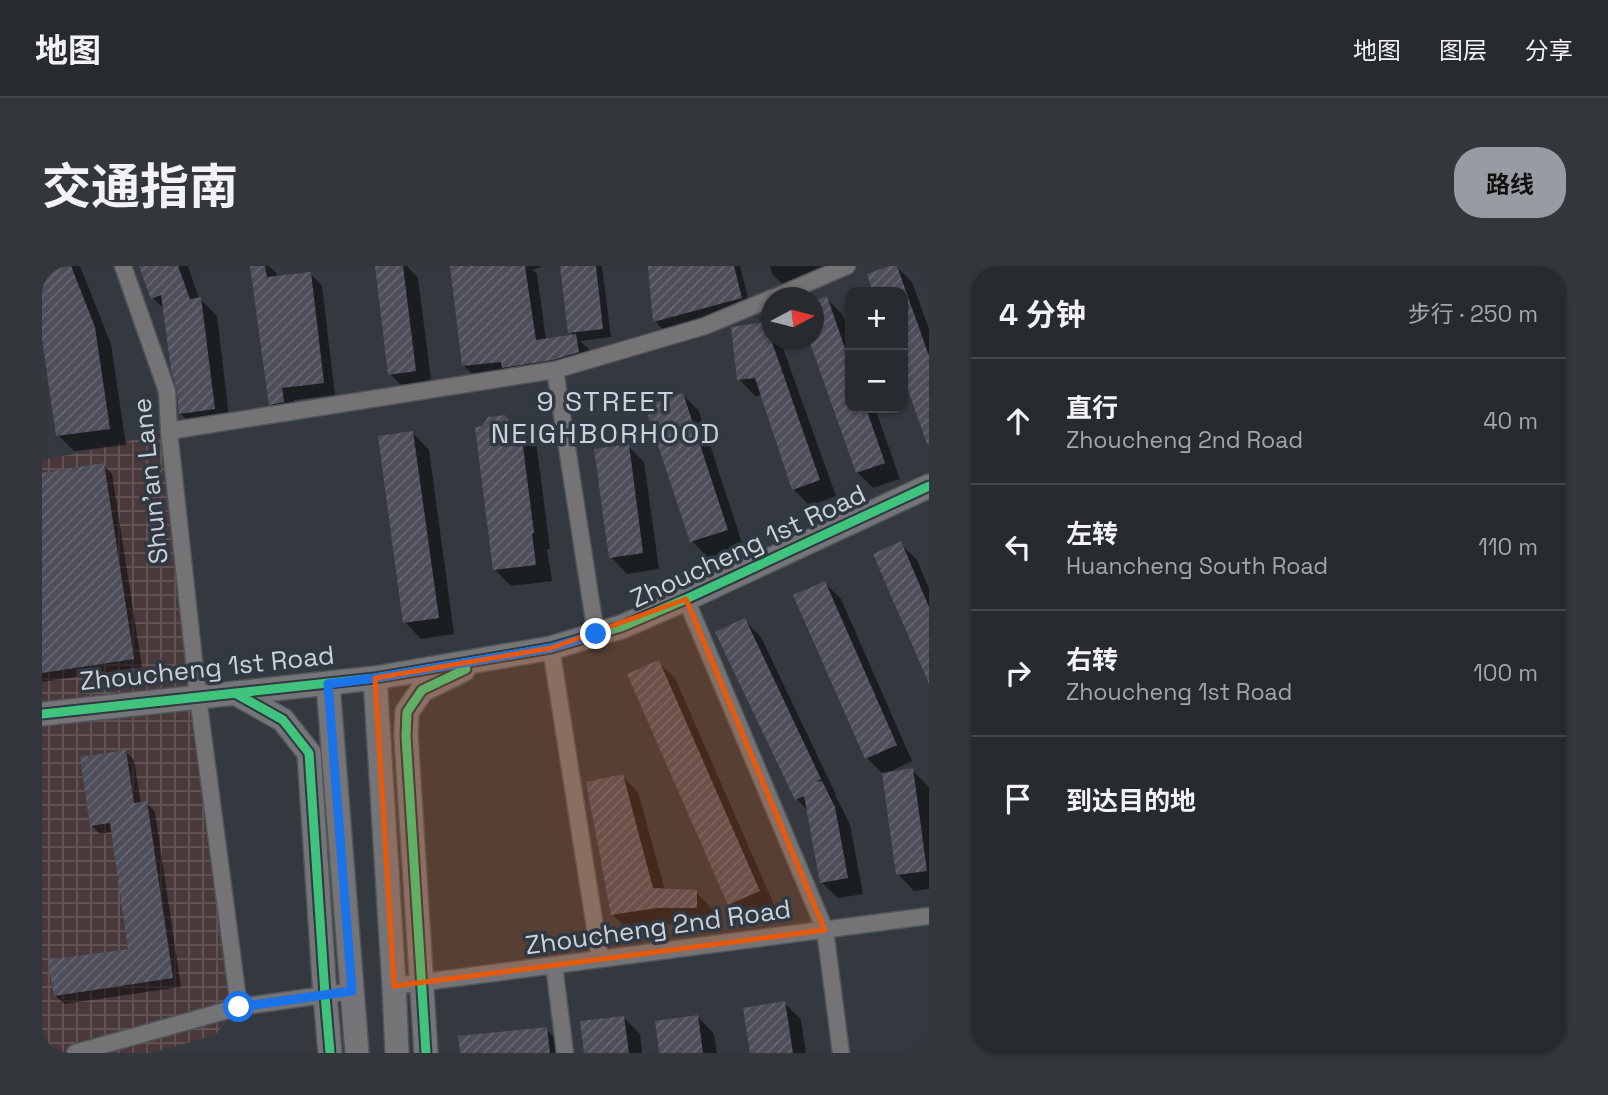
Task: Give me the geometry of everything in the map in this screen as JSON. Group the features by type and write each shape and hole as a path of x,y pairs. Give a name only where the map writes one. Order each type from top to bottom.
{"street":[{"name":"Shun'an Lane","path":"123,266 167,391 198,697 239,1007"},
{"path":"798,287 847,266"},
{"path":"169,431 555,370 705,326 761,303"},
{"path":"555,370 596,634"},
{"name":"Zhoucheng 1st Road","path":"42,714 375,678 551,648 621,627 929,486"},
{"path":"686,598 824,930 841,1053"},
{"path":"551,648 600,959"},
{"path":"426,1053 406,736 407,712 422,690 486,659"},
{"path":"375,678 397,1053"},
{"path":"328,684 357,1053"},
{"path":"235,693 283,720 309,752 330,1053"},
{"name":"Zhoucheng 2nd Road","path":"394,986 929,916"},
{"path":"554,965 565,1053"},
{"path":"75,1053 239,1007 352,991"}],"highlighted area":[{"path":"686,599 825,930 394,986 375,678 551,648"}],"shaded area":[{"path":"169,431 239,1007 215,1035 151,1053 42,1053 42,460"}],"building":[{"path":"42,266 71,266 95,327 110,429 56,436 42,338"},
{"path":"139,266 178,266 190,299 201,297 215,409 179,414 161,295 151,299"},
{"path":"250,266 265,266 267,277 311,272 324,383 282,388 284,402 269,405"},
{"path":"375,266 403,266 416,371 388,375"},
{"path":"450,266 525,266 536,340 576,334 579,352 553,360 502,368 501,362 462,366"},
{"path":"560,266 596,266 603,329 568,333"},
{"path":"648,266 734,266 742,298 653,322"},
{"path":"897,266 904,287 871,287 867,274"},
{"path":"827,296 845,348 845,413 868,413 885,463 856,473 813,350 824,350 824,297"},
{"path":"908,297 929,356 927,444 908,390"},
{"path":"761,323 761,350 775,350 820,480 792,490 755,378 737,380 731,327"},
{"path":"683,393 728,530 690,542 645,406"},
{"path":"505,415 511,424 520,423 536,565 493,570 475,427 482,426 488,417"},
{"path":"413,431 439,618 403,623 378,436"},
{"path":"629,444 643,553 609,558 594,449"},
{"path":"104,463 134,659 42,673 42,473"},
{"path":"901,541 929,607 929,684 873,554"},
{"path":"825,581 897,745 865,759 793,595"},
{"path":"745,618 821,779 815,782 822,781 835,807 848,878 820,883 804,796 795,800 715,632"},
{"path":"659,660 760,891 728,905 627,674"},
{"path":"126,750 134,803 147,801 173,978 54,996 48,960 128,949 110,823 90,826 80,757"},
{"path":"913,768 927,871 896,875 882,773"},
{"path":"623,774 653,888 697,890 697,908 657,908 611,915 586,782"},
{"path":"785,1001 793,1053 750,1053 743,1008"},
{"path":"698,1015 703,1053 659,1053 655,1021"},
{"path":"624,1016 629,1053 584,1053 580,1021"},
{"path":"547,1027 550,1053 460,1053 458,1036"}],"cycle path":[{"path":"42,714 375,678 551,648 621,627 929,486"},
{"path":"426,1053 406,736 407,712 422,690 466,669"},
{"path":"235,693 283,720 309,753 330,1053"}],"district":[{"name":"9 STREET NEIGHBORHOOD","path":"606,417"}],"route":[{"path":"239,1007 352,991 328,684 551,648 596,634"}]}
